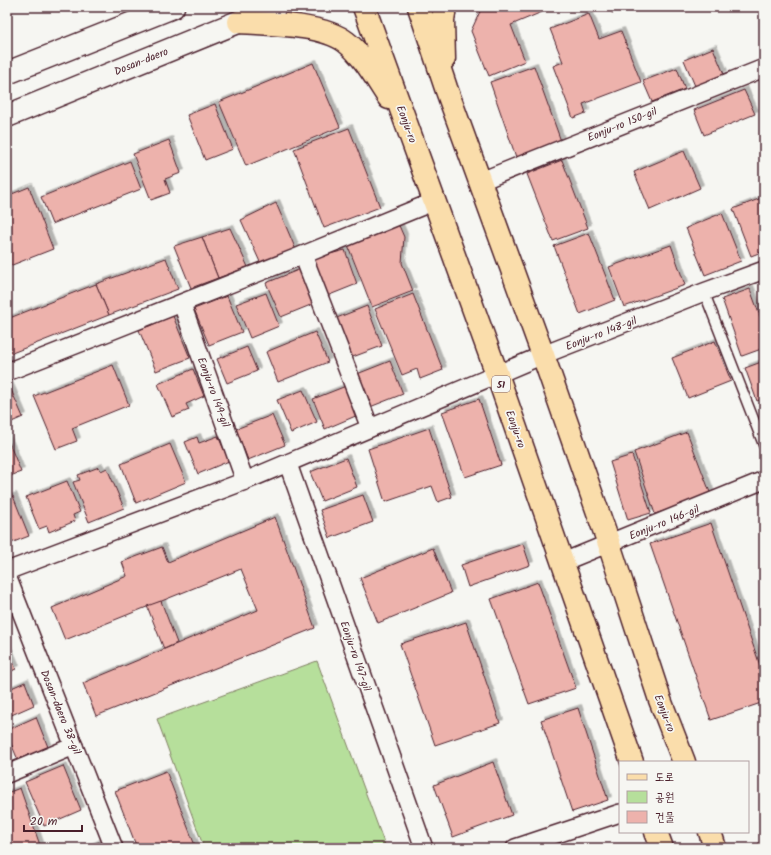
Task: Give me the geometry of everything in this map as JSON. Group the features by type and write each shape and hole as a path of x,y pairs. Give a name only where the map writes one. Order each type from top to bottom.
{"main road":[{"path":"7,73 173,7"},
{"name":"Dosan-daero","path":"7,116 275,7"},
{"name":"Eonju-ro","path":"364,7 497,374 632,761"},
{"name":"Eonju-ro","path":"419,7 446,88 481,181 609,544 660,700 684,761"},
{"path":"445,7 443,20 443,41 446,88"},
{"path":"239,22 294,26 325,32 346,42 358,54 406,121"},
{"path":"656,833 662,848"},
{"path":"710,833 715,848"}],"street":[{"name":"Eonju-ro 150-gil","path":"481,181 764,68"},
{"path":"7,372 182,304 435,201"},
{"path":"303,255 370,428"},
{"name":"Eonju-ro 148-gil","path":"497,374 704,292 764,270"},
{"name":"Eonju-ro 149-gil","path":"182,304 245,481"},
{"path":"7,571 288,464 497,374"},
{"name":"Eonju-ro 147-gil","path":"288,464 424,848"},
{"name":"Eonju-ro 146-gil","path":"563,562 764,480"},
{"name":"Dosan-daero 38-gil","path":"7,576 114,848"},
{"path":"7,774 74,746"},
{"path":"515,848 619,813"}],"lane":[{"path":"704,292 764,446"}],"green space":[{"path":"317,661 386,848 204,848 157,719"}],"building":[{"path":"482,7 540,7 542,12 511,25 525,61 489,76 471,31"},
{"path":"609,7 627,7 612,13"},
{"path":"589,14 599,39 621,31 641,82 583,104 586,113 573,118 553,66 563,62 550,29"},
{"path":"713,48 724,74 695,86 684,60"},
{"path":"313,63 340,127 246,166 219,102"},
{"path":"534,66 562,144 517,160 490,82"},
{"path":"677,68 685,89 652,102 643,81"},
{"path":"744,90 755,114 704,135 694,110"},
{"path":"215,104 233,149 205,160 187,115"},
{"path":"349,128 380,207 324,228 294,149"},
{"path":"169,140 181,173 165,179 170,193 151,200 133,154"},
{"path":"684,151 700,188 650,210 634,172"},
{"path":"562,160 588,228 553,241 527,174"},
{"path":"130,161 141,189 52,224 41,197"},
{"path":"29,187 53,249 7,267 7,196"},
{"path":"764,197 764,251 751,256 733,209"},
{"path":"276,203 296,250 260,262 241,220"},
{"path":"722,213 741,261 705,275 686,228"},
{"path":"397,221 404,237 402,263 413,291 372,307 346,241"},
{"path":"230,228 248,267 218,278 202,237"},
{"path":"589,233 615,300 580,314 554,246"},
{"path":"202,237 218,278 191,288 174,246"},
{"path":"671,245 685,285 624,307 609,267"},
{"path":"345,250 357,284 327,296 311,259"},
{"path":"166,258 178,289 109,315 96,284"},
{"path":"303,268 318,302 281,317 266,283"},
{"path":"96,284 109,315 7,355 7,319"},
{"path":"750,289 764,327 764,341 761,342 764,348 742,356 722,299"},
{"path":"266,293 279,326 250,338 236,304"},
{"path":"413,294 443,370 420,379 417,369 402,375 375,309"},
{"path":"227,296 242,332 209,345 194,309"},
{"path":"367,306 382,346 350,358 334,319"},
{"path":"173,316 190,358 156,371 139,330"},
{"path":"315,332 328,362 278,382 266,352"},
{"path":"715,341 731,381 688,398 672,358"},
{"path":"247,347 257,371 227,383 217,359"},
{"path":"390,361 403,394 370,407 357,374"},
{"path":"764,361 764,398 757,401 745,368"},
{"path":"113,365 129,405 72,428 77,441 56,449 34,396"},
{"path":"193,369 204,396 186,404 189,410 172,417 158,384"},
{"path":"9,385 23,417 7,424 7,386"},
{"path":"346,386 358,415 325,429 313,399"},
{"path":"303,390 317,422 291,433 277,400"},
{"path":"479,399 501,465 465,477 442,412"},
{"path":"272,415 285,445 248,460 236,429"},
{"path":"429,428 452,497 438,502 432,486 385,502 368,449"},
{"path":"687,432 711,495 655,514 634,452"},
{"path":"218,436 229,461 198,474 185,442 197,437 199,443"},
{"path":"7,438 21,472 7,477"},
{"path":"170,444 186,482 136,503 121,464"},
{"path":"632,455 651,513 628,520 610,462"},
{"path":"346,458 357,487 322,501 310,472"},
{"path":"99,467 101,471 107,468 124,508 89,522 73,482 80,480 78,475"},
{"path":"67,481 80,512 73,515 75,521 49,532 47,526 39,529 26,497"},
{"path":"363,495 373,522 330,538 320,510"},
{"path":"13,496 29,536 11,543 7,533 7,498"},
{"path":"275,517 315,628 96,716 83,683 258,610 241,569 65,640 52,608 127,576 122,562 162,547 168,562"},
{"path":"711,523 764,677 764,702 711,720 650,544"},
{"path":"523,544 530,565 468,587 461,565"},
{"path":"433,548 451,593 378,623 360,578"},
{"path":"538,582 576,688 529,704 491,599"},
{"path":"161,601 177,643 164,649 147,606"},
{"path":"466,622 500,723 435,745 400,644"},
{"path":"7,648 16,669 7,673"},
{"path":"25,682 34,705 7,717 7,690"},
{"path":"578,708 608,800 572,812 541,720"},
{"path":"36,717 48,747 18,760 7,734 7,730"},
{"path":"493,762 512,815 453,837 434,785"},
{"path":"63,766 81,810 44,826 25,782"},
{"path":"166,771 196,848 137,848 115,791"},
{"path":"20,788 41,848 7,848 7,793"},
{"path":"99,842 101,848 86,848"}]}
